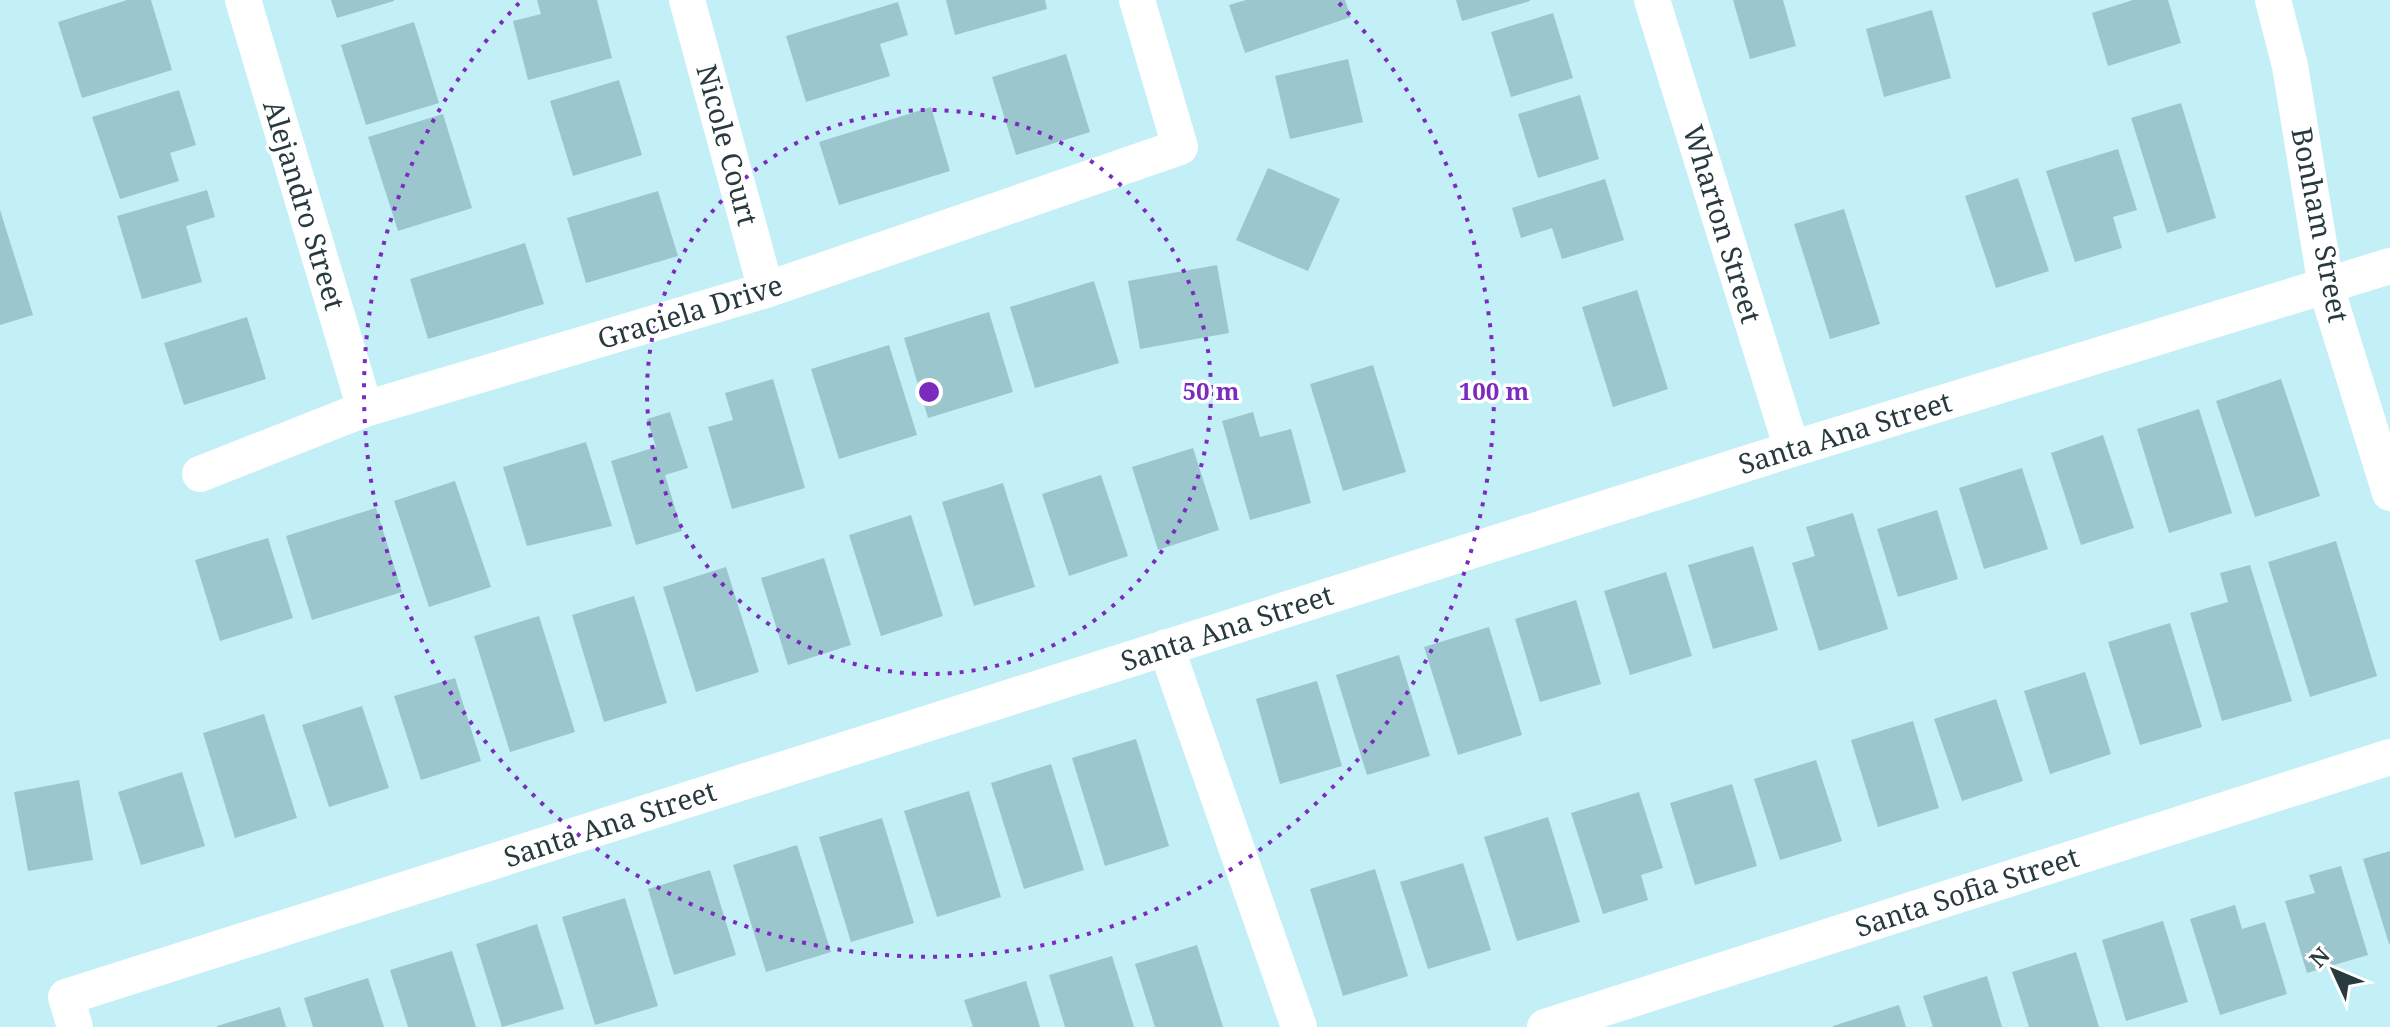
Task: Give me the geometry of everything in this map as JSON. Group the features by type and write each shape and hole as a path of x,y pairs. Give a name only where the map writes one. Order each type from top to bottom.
{"street":[{"name":"Alejandro Street","path":"243,0 365,409"},
{"name":"Nicole Court","path":"687,0 766,290"},
{"name":"Graciela Drive","path":"200,474 365,409 766,290 1180,147 1137,0"},
{"name":"Wharton Street","path":"1652,0 1792,449"},
{"name":"Bonham Street","path":"2273,0 2290,66 2326,287 2390,493"},
{"name":"Santa Ana Street","path":"70,1012 1166,647 1792,449 2390,266"},
{"path":"1166,647 1299,1027"},
{"name":"Santa Sofia Street","path":"1545,1027 2390,757"}],"building":[{"path":"127,0 151,0 172,70 82,98 58,22"},
{"path":"331,0 394,0 394,1 337,18"},
{"path":"537,0 597,0 612,58 528,80 513,21 541,14"},
{"path":"946,0 1045,0 1047,9 955,35"},
{"path":"1246,0 1345,0 1351,17 1245,53 1229,5"},
{"path":"1456,0 1530,0 1530,1 1462,21"},
{"path":"1733,0 1783,0 1796,46 1750,59"},
{"path":"2133,0 2168,0 2181,43 2108,66 2092,13"},
{"path":"898,2 908,35 880,44 890,76 806,102 786,36"},
{"path":"1932,10 1951,78 1884,97 1866,29"},
{"path":"1553,13 1573,78 1511,97 1491,32"},
{"path":"414,22 439,103 366,125 341,45"},
{"path":"1066,54 1090,132 1016,155 992,77"},
{"path":"1348,59 1363,122 1290,139 1275,76"},
{"path":"619,80 642,155 573,176 550,101"},
{"path":"179,90 196,145 170,153 179,181 120,199 92,117"},
{"path":"1580,95 1599,159 1538,178 1518,114"},
{"path":"2181,103 2216,218 2167,233 2131,118"},
{"path":"931,107 950,171 839,205 819,142"},
{"path":"443,114 472,208 398,231 368,137"},
{"path":"2118,149 2137,210 2113,217 2122,248 2075,262 2046,171"},
{"path":"1268,168 1340,199 1308,271 1236,240"},
{"path":"2018,178 2049,271 1996,288 1965,196"},
{"path":"1605,179 1624,240 1562,259 1552,228 1521,238 1512,208"},
{"path":"207,190 215,217 186,226 202,282 142,299 117,216"},
{"path":"658,191 678,256 586,283 567,218"},
{"path":"1844,209 1880,324 1830,339 1794,224"},
{"path":"0,210 33,315 0,325"},
{"path":"525,243 544,304 428,339 410,279"},
{"path":"1217,265 1229,333 1140,349 1128,281"},
{"path":"1094,281 1119,363 1035,388 1010,307"},
{"path":"1637,290 1668,389 1613,407 1582,307"},
{"path":"989,312 1013,392 928,418 904,338"},
{"path":"247,317 266,379 184,405 164,343"},
{"path":"889,345 917,435 839,459 811,369"},
{"path":"1373,365 1406,472 1343,491 1310,384"},
{"path":"773,379 805,488 732,509 708,427 733,420 725,393"},
{"path":"2281,379 2320,496 2255,517 2216,401"},
{"path":"2199,409 2232,513 2169,533 2137,429"},
{"path":"670,412 688,468 665,475 682,531 636,545 611,461 656,447 647,419"},
{"path":"1253,412 1260,437 1291,429 1311,503 1250,520 1222,421"},
{"path":"2103,435 2134,528 2081,545 2051,453"},
{"path":"586,442 612,526 527,546 503,467"},
{"path":"1193,448 1219,530 1158,550 1132,467"},
{"path":"2022,468 2048,549 1984,569 1959,488"},
{"path":"1101,475 1128,556 1069,576 1042,494"},
{"path":"455,481 491,587 429,607 394,501"},
{"path":"1003,483 1035,587 974,606 942,502"},
{"path":"376,508 402,592 312,620 286,536"},
{"path":"1937,510 1958,579 1898,597 1877,529"},
{"path":"1853,513 1888,629 1819,651 1792,563 1815,556 1806,527"},
{"path":"911,515 943,616 881,636 849,535"},
{"path":"268,538 293,618 220,641 195,560"},
{"path":"2336,541 2377,676 2310,697 2268,562"},
{"path":"1753,546 1778,630 1713,649 1688,565"},
{"path":"824,558 851,645 788,665 761,578"},
{"path":"2250,565 2292,701 2222,721 2190,613 2228,602 2220,573"},
{"path":"726,567 759,672 696,692 663,587"},
{"path":"1666,572 1692,656 1630,675 1604,591"},
{"path":"634,596 667,703 604,722 572,615"},
{"path":"1576,600 1601,684 1540,702 1515,619"},
{"path":"539,616 575,732 510,752 474,636"},
{"path":"2170,623 2202,727 2140,745 2108,642"},
{"path":"1489,627 1522,735 1458,755 1424,647"},
{"path":"1399,655 1430,756 1367,775 1336,675"},
{"path":"2085,672 2111,754 2050,774 2024,691"},
{"path":"455,678 481,761 421,780 394,696"},
{"path":"1317,681 1342,766 1280,784 1256,699"},
{"path":"1996,699 2023,781 1962,801 1934,719"},
{"path":"362,706 389,788 329,807 302,725"},
{"path":"264,714 297,818 235,838 203,733"},
{"path":"1913,721 1939,808 1878,827 1851,740"},
{"path":"1136,739 1169,846 1105,866 1072,758"},
{"path":"1816,760 1842,841 1780,860 1754,779"},
{"path":"1051,764 1084,870 1024,889 991,783"},
{"path":"182,772 205,846 141,865 118,792"},
{"path":"79,780 93,860 28,871 14,792"},
{"path":"1732,784 1757,866 1695,885 1670,803"},
{"path":"969,791 1001,897 937,917 904,811"},
{"path":"1639,792 1663,868 1641,875 1648,900 1603,914 1571,813"},
{"path":"1548,817 1580,922 1517,941 1484,837"},
{"path":"882,818 914,923 851,942 819,837"},
{"path":"797,845 831,952 766,972 733,865"},
{"path":"2390,851 2390,944 2389,944 2363,859"},
{"path":"1463,863 1491,950 1428,969 1400,882"},
{"path":"2341,866 2368,955 2307,973 2285,901 2315,893 2309,875"},
{"path":"1375,869 1408,976 1343,996 1310,889"},
{"path":"710,870 736,955 674,975 648,889"},
{"path":"625,898 658,1006 595,1025 562,917"},
{"path":"2235,905 2242,929 2265,922 2287,994 2220,1015 2190,919"},
{"path":"2163,921 2188,1002 2126,1021 2102,940"},
{"path":"537,924 564,1009 502,1027 476,944"},
{"path":"1197,945 1223,1027 1155,1027 1135,964"},
{"path":"452,951 476,1027 408,1027 390,970"},
{"path":"2076,952 2099,1027 2029,1027 2012,972"},
{"path":"1112,956 1134,1027 1065,1027 1049,975"},
{"path":"1987,976 2002,1027 1933,1027 1923,996"},
{"path":"368,978 384,1027 313,1027 304,998"},
{"path":"1026,981 1040,1027 973,1027 964,1000"},
{"path":"1899,1005 1906,1027 1833,1027 1833,1026"},
{"path":"280,1007 286,1027 217,1027 217,1026"}]}
